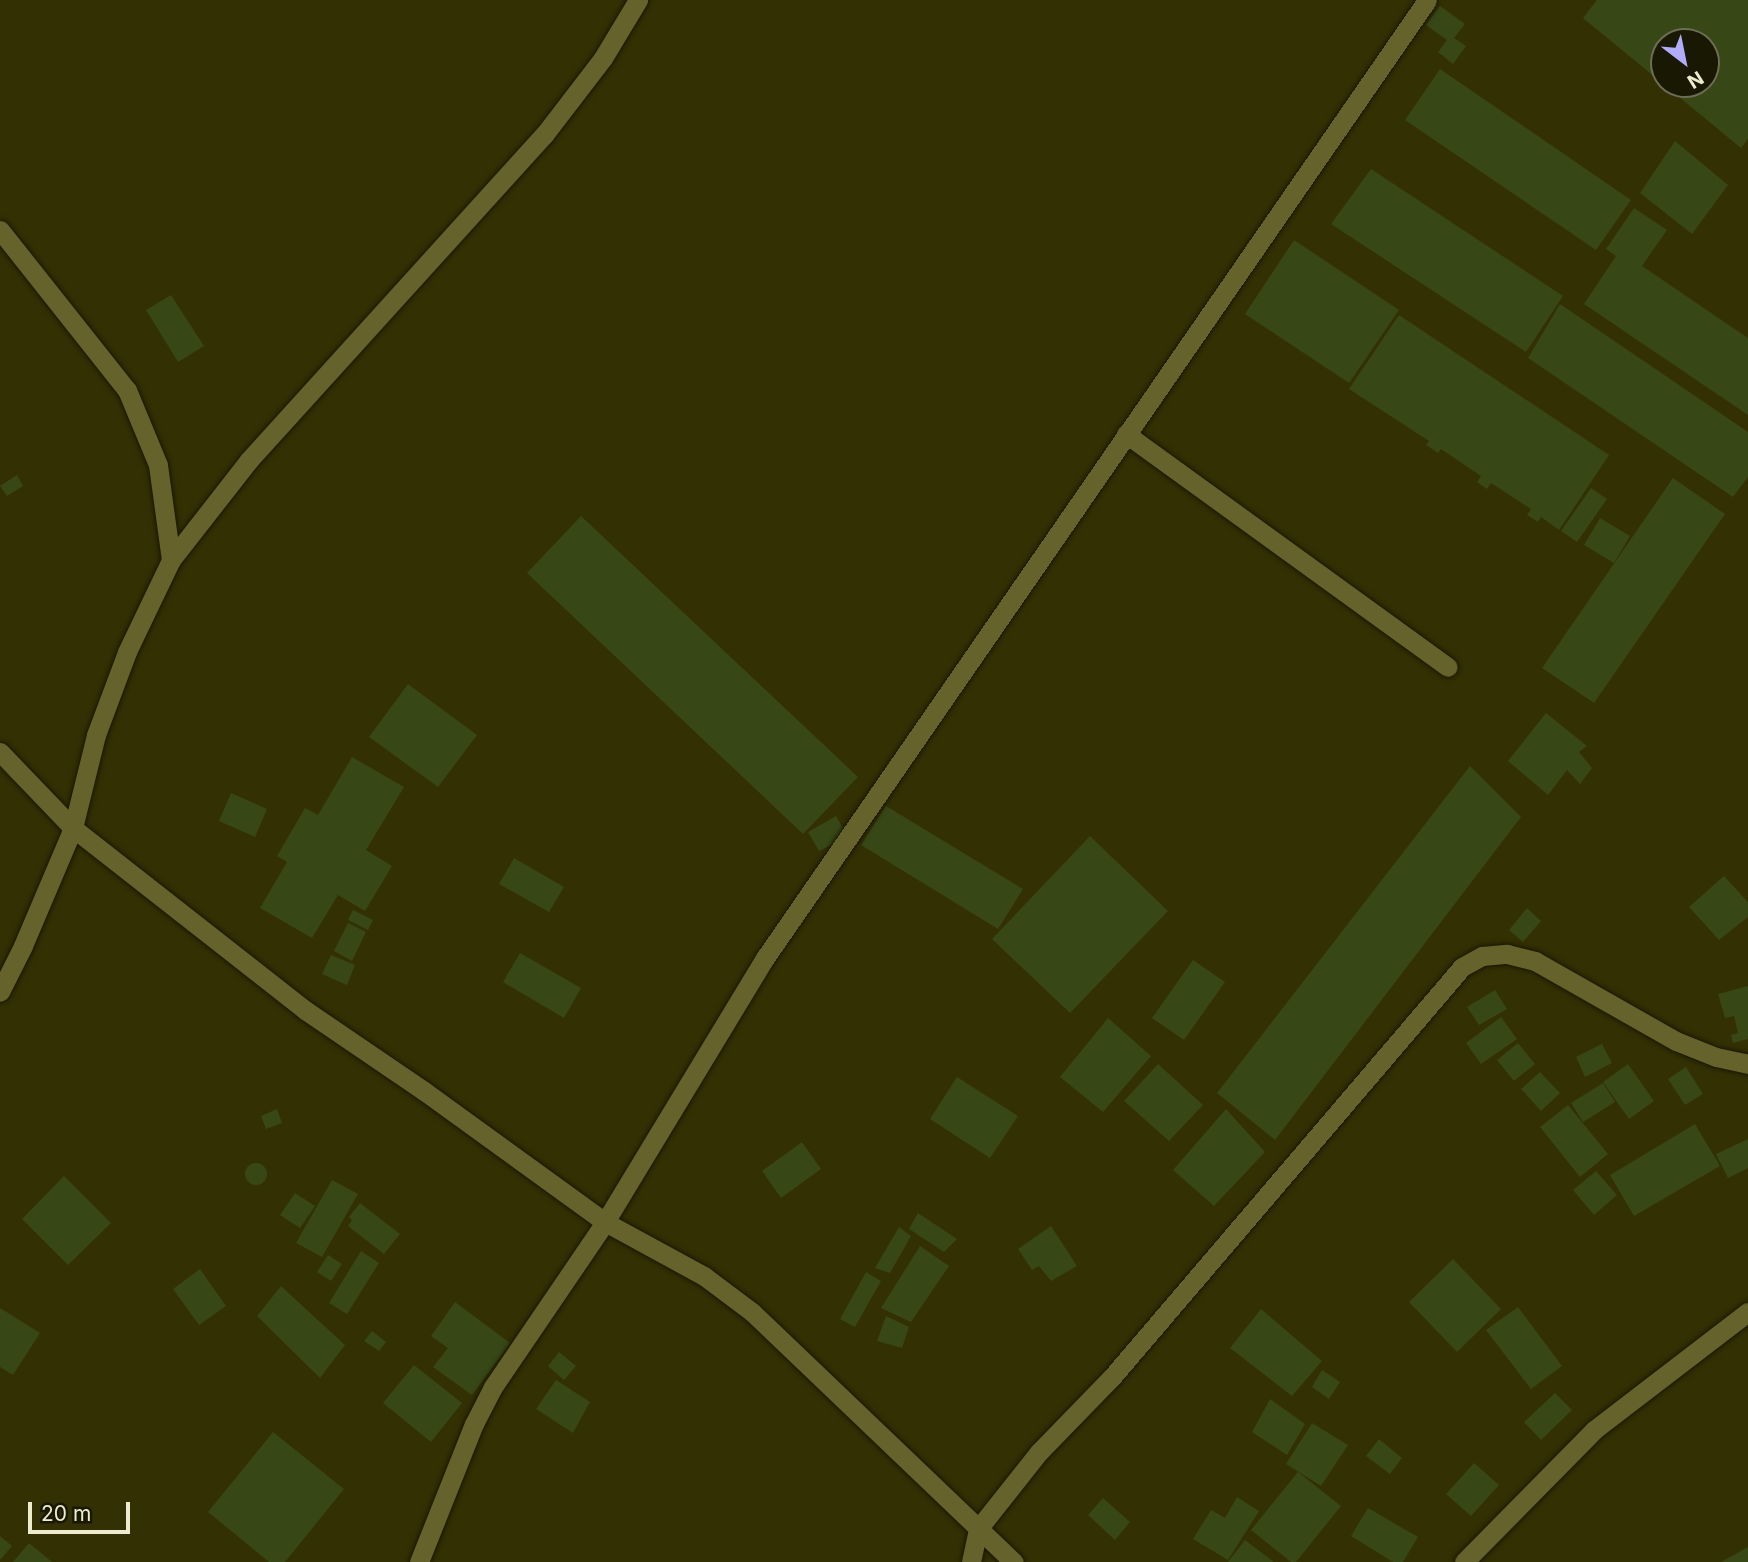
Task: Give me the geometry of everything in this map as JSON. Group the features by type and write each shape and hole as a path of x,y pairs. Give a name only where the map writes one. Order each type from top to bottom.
{"street":[{"path":"0,992 23,946 73,828 96,735 127,652 171,560 249,460 544,135 603,58 638,0"},
{"path":"419,1562 474,1424 494,1387 604,1222 765,958 1427,0"},
{"path":"0,230 127,390 158,465 171,560"},
{"path":"1126,434 1448,667"},
{"path":"0,752 73,828 305,1010 424,1091 604,1222 704,1276 752,1312 840,1393 1014,1562"},
{"path":"971,1562 978,1529 1039,1452 1112,1377 1462,967 1482,956 1507,954 1535,961 1676,1041 1716,1057 1748,1064"},
{"path":"1464,1562 1594,1430 1748,1312"}],"building":[{"path":"1597,0 1748,0 1748,139 1741,148 1680,98 1720,98 1720,28 1650,28 1650,73 1583,18"},
{"path":"1440,6 1465,24 1454,38 1466,46 1453,64 1438,52 1447,40 1426,25"},
{"path":"1440,69 1631,200 1596,250 1405,120"},
{"path":"1675,141 1728,185 1692,234 1640,193"},
{"path":"1371,169 1563,296 1526,352 1331,224"},
{"path":"1634,208 1667,230 1642,266 1748,338 1748,415 1584,304 1616,256 1606,249"},
{"path":"1294,240 1399,310 1349,383 1245,314"},
{"path":"171,295 204,346 178,362 146,310"},
{"path":"1560,304 1748,432 1748,477 1733,497 1528,358"},
{"path":"1399,315 1609,455 1559,530 1541,517 1538,522 1527,515 1531,509 1491,483 1487,489 1477,482 1481,476 1441,449 1438,453 1426,445 1429,441 1349,389"},
{"path":"17,475 23,486 7,496 0,486"},
{"path":"1673,478 1725,514 1594,703 1542,668"},
{"path":"1591,488 1607,499 1577,542 1561,531"},
{"path":"581,516 858,777 803,834 527,573"},
{"path":"1600,518 1630,536 1614,563 1584,545"},
{"path":"408,684 477,735 438,787 369,737"},
{"path":"1546,713 1587,746 1579,752 1592,768 1580,784 1567,770 1548,795 1508,761"},
{"path":"352,757 404,787 366,850 392,866 365,911 338,895 312,938 260,908 287,862 277,856 305,808 318,815"},
{"path":"1470,766 1521,817 1275,1140 1217,1093"},
{"path":"231,793 267,809 255,837 219,821"},
{"path":"886,806 1023,889 998,929 861,845"},
{"path":"836,816 848,837 819,851 808,832"},
{"path":"1090,836 1168,911 1070,1013 992,939"},
{"path":"514,858 564,887 549,912 499,884"},
{"path":"1724,876 1748,902 1748,917 1719,940 1689,907"},
{"path":"1527,908 1541,921 1523,942 1509,930"},
{"path":"353,910 373,920 368,930 348,920"},
{"path":"348,923 366,932 352,961 334,951"},
{"path":"520,953 581,988 564,1018 503,982"},
{"path":"331,955 355,965 347,985 322,974"},
{"path":"1193,960 1225,982 1184,1040 1152,1018"},
{"path":"1748,986 1748,1039 1733,1043 1731,1035 1738,1033 1734,1016 1725,1018 1718,994"},
{"path":"1495,990 1507,1009 1479,1025 1467,1007"},
{"path":"1501,1017 1517,1039 1481,1064 1466,1043"},
{"path":"1108,1018 1151,1056 1103,1112 1060,1077"},
{"path":"1518,1043 1535,1064 1514,1081 1497,1060"},
{"path":"1602,1044 1612,1063 1585,1077 1576,1057"},
{"path":"1158,1064 1203,1105 1169,1141 1124,1101"},
{"path":"1628,1064 1654,1101 1629,1119 1603,1082"},
{"path":"1686,1067 1703,1094 1685,1105 1668,1079"},
{"path":"1540,1072 1560,1093 1541,1111 1521,1089"},
{"path":"957,1077 1018,1116 990,1158 930,1119"},
{"path":"1603,1083 1615,1102 1583,1122 1571,1103"},
{"path":"1568,1105 1608,1154 1580,1177 1540,1127"},
{"path":"277,1109 282,1123 266,1129 261,1116"},
{"path":"1226,1109 1265,1152 1214,1206 1173,1170"},
{"path":"1695,1124 1720,1166 1634,1216 1610,1175"},
{"path":"1748,1139 1748,1168 1728,1178 1716,1154"},
{"path":"802,1142 821,1169 781,1198 762,1171"},
{"path":"256,1163 264,1166 267,1174 264,1182 256,1185 248,1182 245,1174 248,1166"},
{"path":"1596,1171 1617,1195 1594,1215 1573,1190"},
{"path":"64,1176 111,1223 68,1265 22,1219"},
{"path":"332,1180 358,1194 322,1257 296,1243"},
{"path":"295,1193 315,1206 300,1228 280,1215"},
{"path":"360,1203 400,1234 384,1254 348,1226 352,1220 349,1217"},
{"path":"918,1213 957,1239 944,1252 909,1229"},
{"path":"1051,1226 1077,1266 1051,1281 1039,1266 1032,1270 1018,1249"},
{"path":"899,1227 911,1236 890,1273 875,1268"},
{"path":"920,1246 949,1266 911,1322 881,1308"},
{"path":"361,1251 379,1263 347,1314 329,1303"},
{"path":"328,1255 342,1264 331,1281 317,1272"},
{"path":"1453,1259 1501,1309 1457,1352 1409,1302"},
{"path":"200,1269 226,1306 199,1325 173,1289"},
{"path":"866,1272 881,1281 855,1327 840,1319"},
{"path":"281,1286 345,1345 320,1378 257,1316"},
{"path":"455,1302 510,1343 472,1395 433,1367 448,1348 431,1336"},
{"path":"1518,1307 1562,1366 1531,1389 1486,1330"},
{"path":"0,1308 40,1333 13,1375 0,1367"},
{"path":"1261,1309 1322,1361 1292,1396 1230,1348"},
{"path":"886,1316 909,1327 902,1348 877,1341"},
{"path":"372,1331 386,1342 379,1351 364,1341"},
{"path":"559,1352 576,1366 564,1380 548,1366"},
{"path":"414,1365 462,1403 431,1442 383,1403"},
{"path":"1322,1370 1340,1382 1329,1399 1312,1387"},
{"path":"556,1380 590,1402 573,1433 536,1409"},
{"path":"1555,1393 1572,1410 1541,1440 1524,1422"},
{"path":"1270,1399 1305,1424 1287,1455 1252,1432"},
{"path":"1312,1423 1348,1445 1321,1486 1286,1464"},
{"path":"273,1432 344,1489 285,1562 269,1562 208,1512"},
{"path":"1379,1439 1402,1458 1390,1474 1366,1456"},
{"path":"1474,1463 1499,1485 1471,1516 1446,1494"},
{"path":"1298,1472 1341,1506 1296,1562 1291,1562 1251,1530"},
{"path":"1237,1497 1259,1511 1228,1560 1193,1539 1211,1510 1225,1518"},
{"path":"1103,1498 1130,1522 1115,1540 1088,1515"},
{"path":"1368,1508 1418,1537 1403,1562 1393,1562 1351,1536"},
{"path":"0,1536 12,1546 0,1560"},
{"path":"1245,1540 1274,1562 1228,1562"},
{"path":"29,1543 52,1562 13,1562"},
{"path":"1748,1547 1748,1562 1721,1562"}]}
